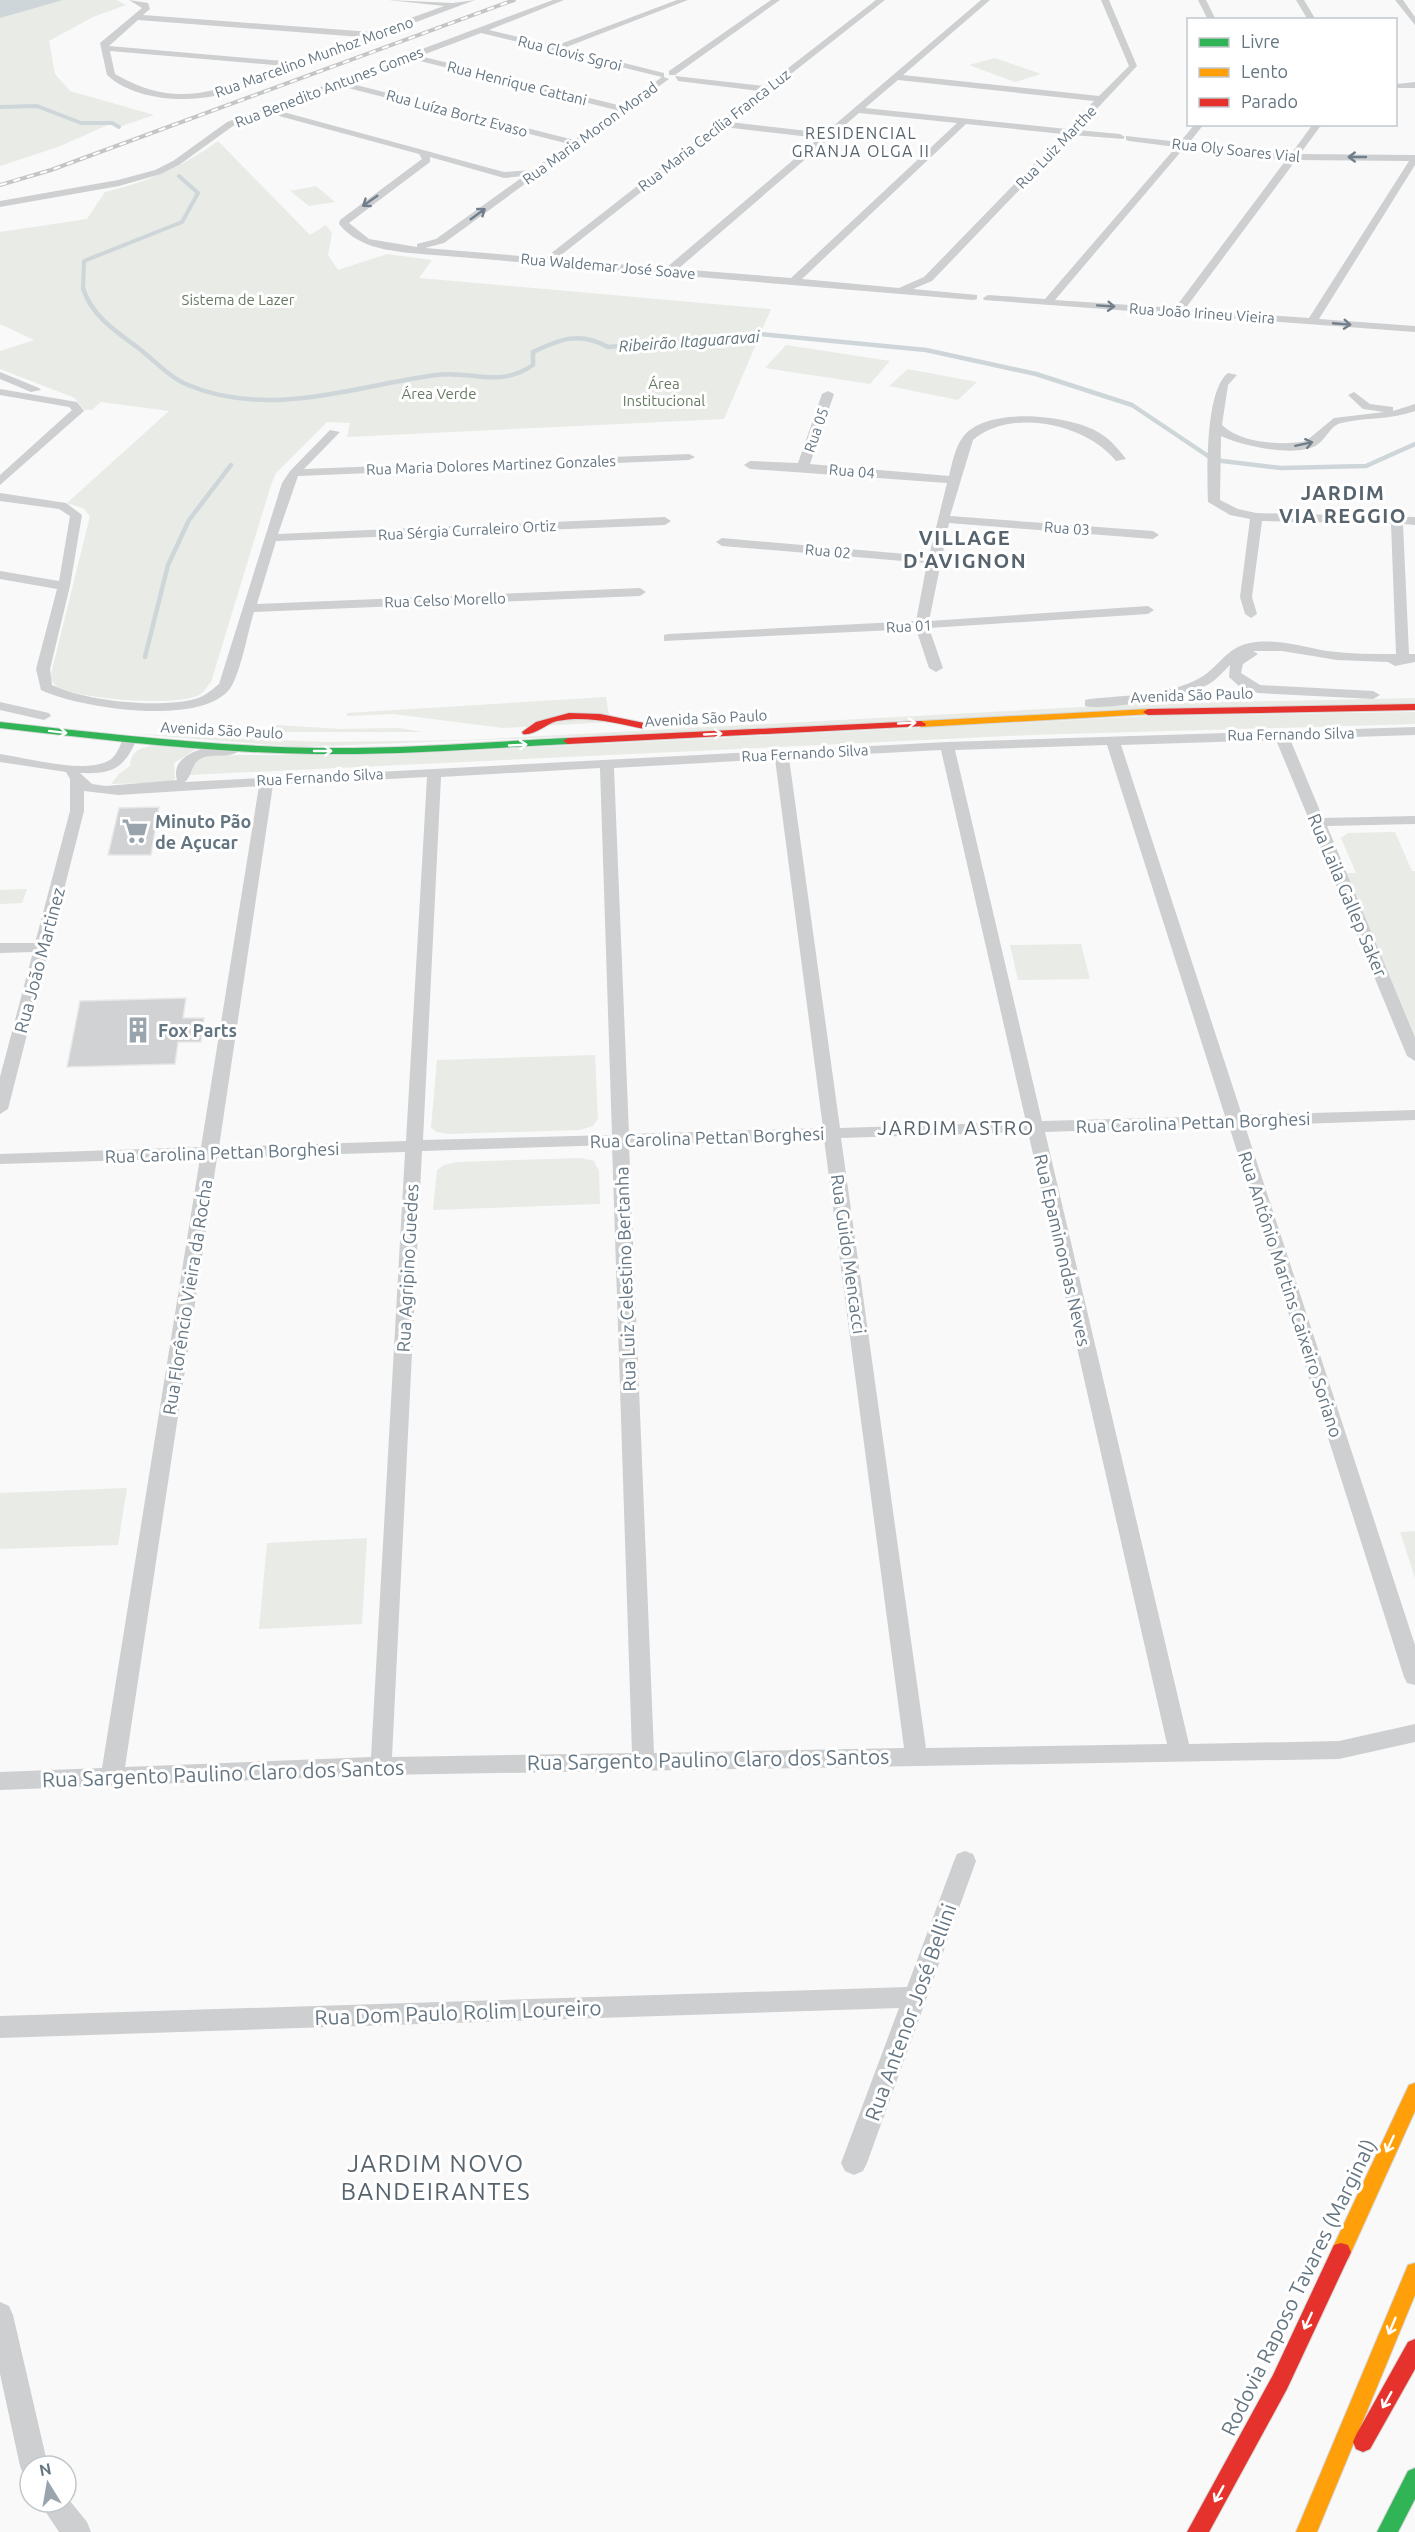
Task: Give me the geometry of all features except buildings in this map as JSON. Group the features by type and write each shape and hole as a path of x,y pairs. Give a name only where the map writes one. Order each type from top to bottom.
{"main road":[{"name":"Avenida São Paulo","path":"44,716 115,725 312,737 416,737 1090,703 1415,694"},
{"name":"Avenida São Paulo","path":"0,725 129,741 265,750 363,751 1198,710 1415,707"},
{"path":"115,725 128,732 129,741"},
{"name":"Rodovia Raposo Tavares (Marginal)","path":"1197,2532 1280,2382 1415,2091"},
{"path":"1306,2532 1415,2272"},
{"path":"1358,2451 1415,2349"},
{"path":"1313,2532 1347,2471"},
{"path":"1387,2532 1415,2478"}],"street":[{"path":"134,0 145,5 146,9 107,39 105,48 299,65"},
{"path":"392,0 457,4"},
{"name":"Rua Marcelino Munhoz Moreno","path":"105,48 111,75 118,80 162,94 189,98 210,94 299,65 471,0"},
{"name":"Rua Benedito Antunes Gomes","path":"0,204 119,183 158,172 176,163 230,124 560,0"},
{"path":"555,49 684,0"},
{"name":"Rua Maria Moron Morad","path":"402,247 440,241 776,0"},
{"name":"Rua Maria Cecília Franca Luz","path":"548,260 881,0"},
{"path":"669,271 986,0"},
{"name":"Rua Luiz Marthe","path":"928,279 1133,66 1105,0"},
{"path":"1202,0 1211,18"},
{"path":"1300,0 1311,18"},
{"path":"1398,0 1415,23"},
{"path":"135,17 377,35"},
{"name":"Rua Clovis Sgroi","path":"480,30 669,76 766,89"},
{"name":"Rua Henrique Cattani","path":"411,56 623,109"},
{"path":"898,77 1101,99"},
{"name":"Rua Luíza Bortz Evaso","path":"340,82 575,143"},
{"path":"1397,86 1415,85"},
{"path":"268,110 504,175 535,173"},
{"name":"Rua Oly Soares Vial","path":"858,110 1294,157 1415,158"},
{"path":"793,282 965,120"},
{"path":"722,124 826,136"},
{"path":"1048,302 1198,126"},
{"path":"1178,311 1317,126"},
{"path":"418,168 427,160 422,152"},
{"path":"1312,321 1415,158"},
{"name":"Rua Waldemar José Soave","path":"459,162 432,164 418,168 350,215 344,224 358,239 402,247 973,297"},
{"name":"Rua Maria Moron Morad","path":"504,175 513,179 516,187"},
{"path":"440,241 455,253"},
{"path":"898,290 928,279 928,293"},
{"name":"Rua João Irineu Vieira","path":"988,298 1415,329"},
{"path":"0,375 74,404 78,411 75,417 0,481"},
{"path":"1232,375 1222,385 1218,427 1213,440 1214,502 1234,512 1256,517 1415,521"},
{"path":"1347,381 1354,395 1371,414"},
{"path":"0,392 74,404"},
{"name":"Rua 05","path":"803,467 828,394"},
{"path":"1354,395 1354,410"},
{"path":"1333,422 1415,406"},
{"path":"1213,440 1219,444 1229,441 1295,446 1310,444 1333,422 1354,410 1371,414"},
{"path":"936,668 921,626 934,560 954,480 964,443 968,438 978,429 1010,421 1048,421 1083,429 1107,442 1120,459"},
{"path":"1218,427 1229,441"},
{"path":"0,497 62,506 76,515 64,585 43,680 46,687 70,698 166,706 191,705 210,698 225,685 288,483 294,473 334,432"},
{"path":"1215,458 1229,441"},
{"name":"Rua Maria Dolores Martinez Gonzales","path":"294,473 689,457"},
{"name":"Rua 04","path":"750,465 803,467 954,480"},
{"path":"1251,614 1246,597 1256,517"},
{"name":"Rua 03","path":"945,519 1153,535"},
{"name":"Rua Sérgia Curraleiro Ortiz","path":"270,538 665,521"},
{"path":"1397,521 1409,637 1409,658"},
{"name":"Rua 02","path":"722,542 934,560"},
{"path":"0,575 64,585"},
{"name":"Rua Celso Morello","path":"250,608 640,592"},
{"name":"Rua 01","path":"669,638 921,626 1148,610"},
{"path":"1090,703 1157,694 1194,685 1212,676 1235,652 1250,647 1276,647 1337,656 1409,658"},
{"path":"1372,694 1275,691 1245,684 1234,674 1237,662 1248,655 1259,652 1332,661 1415,666"},
{"path":"1332,661 1401,662 1409,658"},
{"path":"0,708 44,716"},
{"name":"Rua Fernando Silva","path":"80,782 107,788 162,787 947,746 1415,731"},
{"name":"Rua Laila Gallep Saker","path":"1281,734 1415,1056"},
{"name":"Rua Antônio Martins Caixeiro Soriano","path":"1112,739 1415,1677"},
{"path":"0,758 63,769 105,767 114,764 123,756 129,741"},
{"name":"Rua Epaminondas Neves","path":"947,746 1180,1753"},
{"path":"182,778 183,765 199,753 214,750 265,750"},
{"name":"Rua Guido Mencacci","path":"781,754 916,1755"},
{"name":"Rua Luiz Celestino Bertanha","path":"607,762 643,1761"},
{"path":"77,811 93,795 107,788 115,775 114,764"},
{"path":"63,769 80,782"},
{"name":"Rua Agripino Guedes","path":"381,1766 434,771"},
{"name":"Rua Fernando Silva","path":"162,787 177,784 182,778 183,781 196,784"},
{"name":"Rua Florêncio Vieira da Rocha","path":"112,1777 267,780"},
{"name":"Rua João Martinez","path":"0,1109 77,811 80,782"},
{"path":"1318,822 1415,820"},
{"path":"0,948 43,947"},
{"name":"Rua Carolina Pettan Borghesi","path":"0,1159 1415,1115"},
{"name":"Rua Sargento Paulino Claro dos Santos","path":"0,1781 381,1766 916,1755 1339,1750 1415,1733"},
{"name":"Rua Antenor José Bellini","path":"854,2163 965,1861"},
{"name":"Rua Dom Paulo Rolim Loureiro","path":"0,2027 915,1997"},
{"path":"0,2315 31,2454"},
{"path":"63,2514 77,2532"}],"green space":[{"path":"0,0 117,0 126,5 93,17 49,41 55,74 70,91 154,115 119,127 112,123 58,147 0,166"},
{"path":"995,58 1041,74 1015,82 969,65"},
{"path":"218,141 310,235 326,225 332,233 328,255 338,270 387,254 432,260 419,278 771,309 724,419 347,437 350,423 327,422 276,473 211,682 202,693 187,699 151,701 108,698 71,692 58,687 50,678 90,516 83,508 67,503 169,411 101,402 92,410 84,410 75,398 0,369 0,351 34,340 0,324 0,232 87,219 105,192 164,172 191,159"},
{"path":"316,186 335,202 309,206 290,191"},
{"path":"786,345 890,361 870,384 765,368"},
{"path":"908,369 977,382 958,400 889,386"},
{"path":"606,697 610,722 503,728 393,714 347,716 347,713"},
{"path":"1415,698 1415,704 299,747 135,734 327,742 467,740 1137,704"},
{"path":"1415,712 1415,724 1030,735 189,775 193,762 206,756 220,755 381,755 1152,716"},
{"path":"276,725 340,729 399,728 422,732 274,732 271,727"},
{"path":"145,747 196,749 174,763 175,779 170,782 111,784 130,766 134,753"},
{"path":"1395,832 1412,871 1415,871 1415,1036 1346,873 1356,873 1341,838 1348,833"},
{"path":"27,889 22,903 0,904 0,890"},
{"path":"1081,944 1090,979 1018,980 1010,945"},
{"path":"595,1055 598,1119 593,1126 580,1130 447,1134 431,1128 437,1060"},
{"path":"581,1158 594,1161 599,1171 600,1204 433,1210 437,1170 444,1165 457,1162"},
{"path":"127,1488 118,1545 0,1549 0,1493"},
{"path":"1415,1531 1415,1578 1400,1532"},
{"path":"367,1538 362,1624 259,1629 267,1543"}],"shaded area":[{"path":"0,0 63,0 0,18"}],"waterway":[{"name":"Ribeirão Itaguaravai","path":"0,107 37,106 81,123 112,123 119,127"},
{"name":"Ribeirão Itaguaravai","path":"83,288 84,261 182,222 198,193 179,176"},
{"name":"Ribeirão Itaguaravai","path":"83,288 92,306 105,322 175,378 188,385 219,395 249,399 280,400 312,397 436,375 508,376 533,365 533,352 561,340 588,339 608,347 760,334 926,350 1036,374 1132,405 1214,460 1281,468 1366,466 1415,444"},
{"path":"145,657 168,565 189,520 231,465"}],"railway":[{"path":"0,185 51,170 514,0"}],"traffic: fast":[{"path":"0,725 181,744 272,750 363,751 568,741"},
{"path":"1387,2532 1415,2478"}],"traffic: slow":[{"path":"921,724 1148,712"},
{"path":"1341,2252 1415,2091"},
{"path":"1306,2532 1415,2272"}],"traffic: jam":[{"path":"1148,712 1415,707"},
{"path":"527,732 554,719 584,716 645,726"},
{"path":"568,741 921,724"},
{"path":"1197,2532 1280,2382 1341,2252"},
{"path":"1363,2442 1415,2349"}],"place":[{"name":"Minuto Pão de Açucar","path":"135,831"},
{"name":"Fox Parts","path":"138,1030"}],"district":[{"name":"RESIDENCIAL GRANJA OLGA II","path":"861,142"},
{"name":"JARDIM VIA REGGIO","path":"1343,504"},
{"name":"VILLAGE D'AVIGNON","path":"965,548"},
{"name":"JARDIM ASTRO","path":"956,1127"},
{"name":"JARDIM NOVO BANDEIRANTES","path":"436,2177"}],"park label":[{"name":"Sistema de Lazer","path":"238,299"},
{"name":"Área Institucional","path":"664,392"},
{"name":"Área Verde","path":"439,393"}]}
